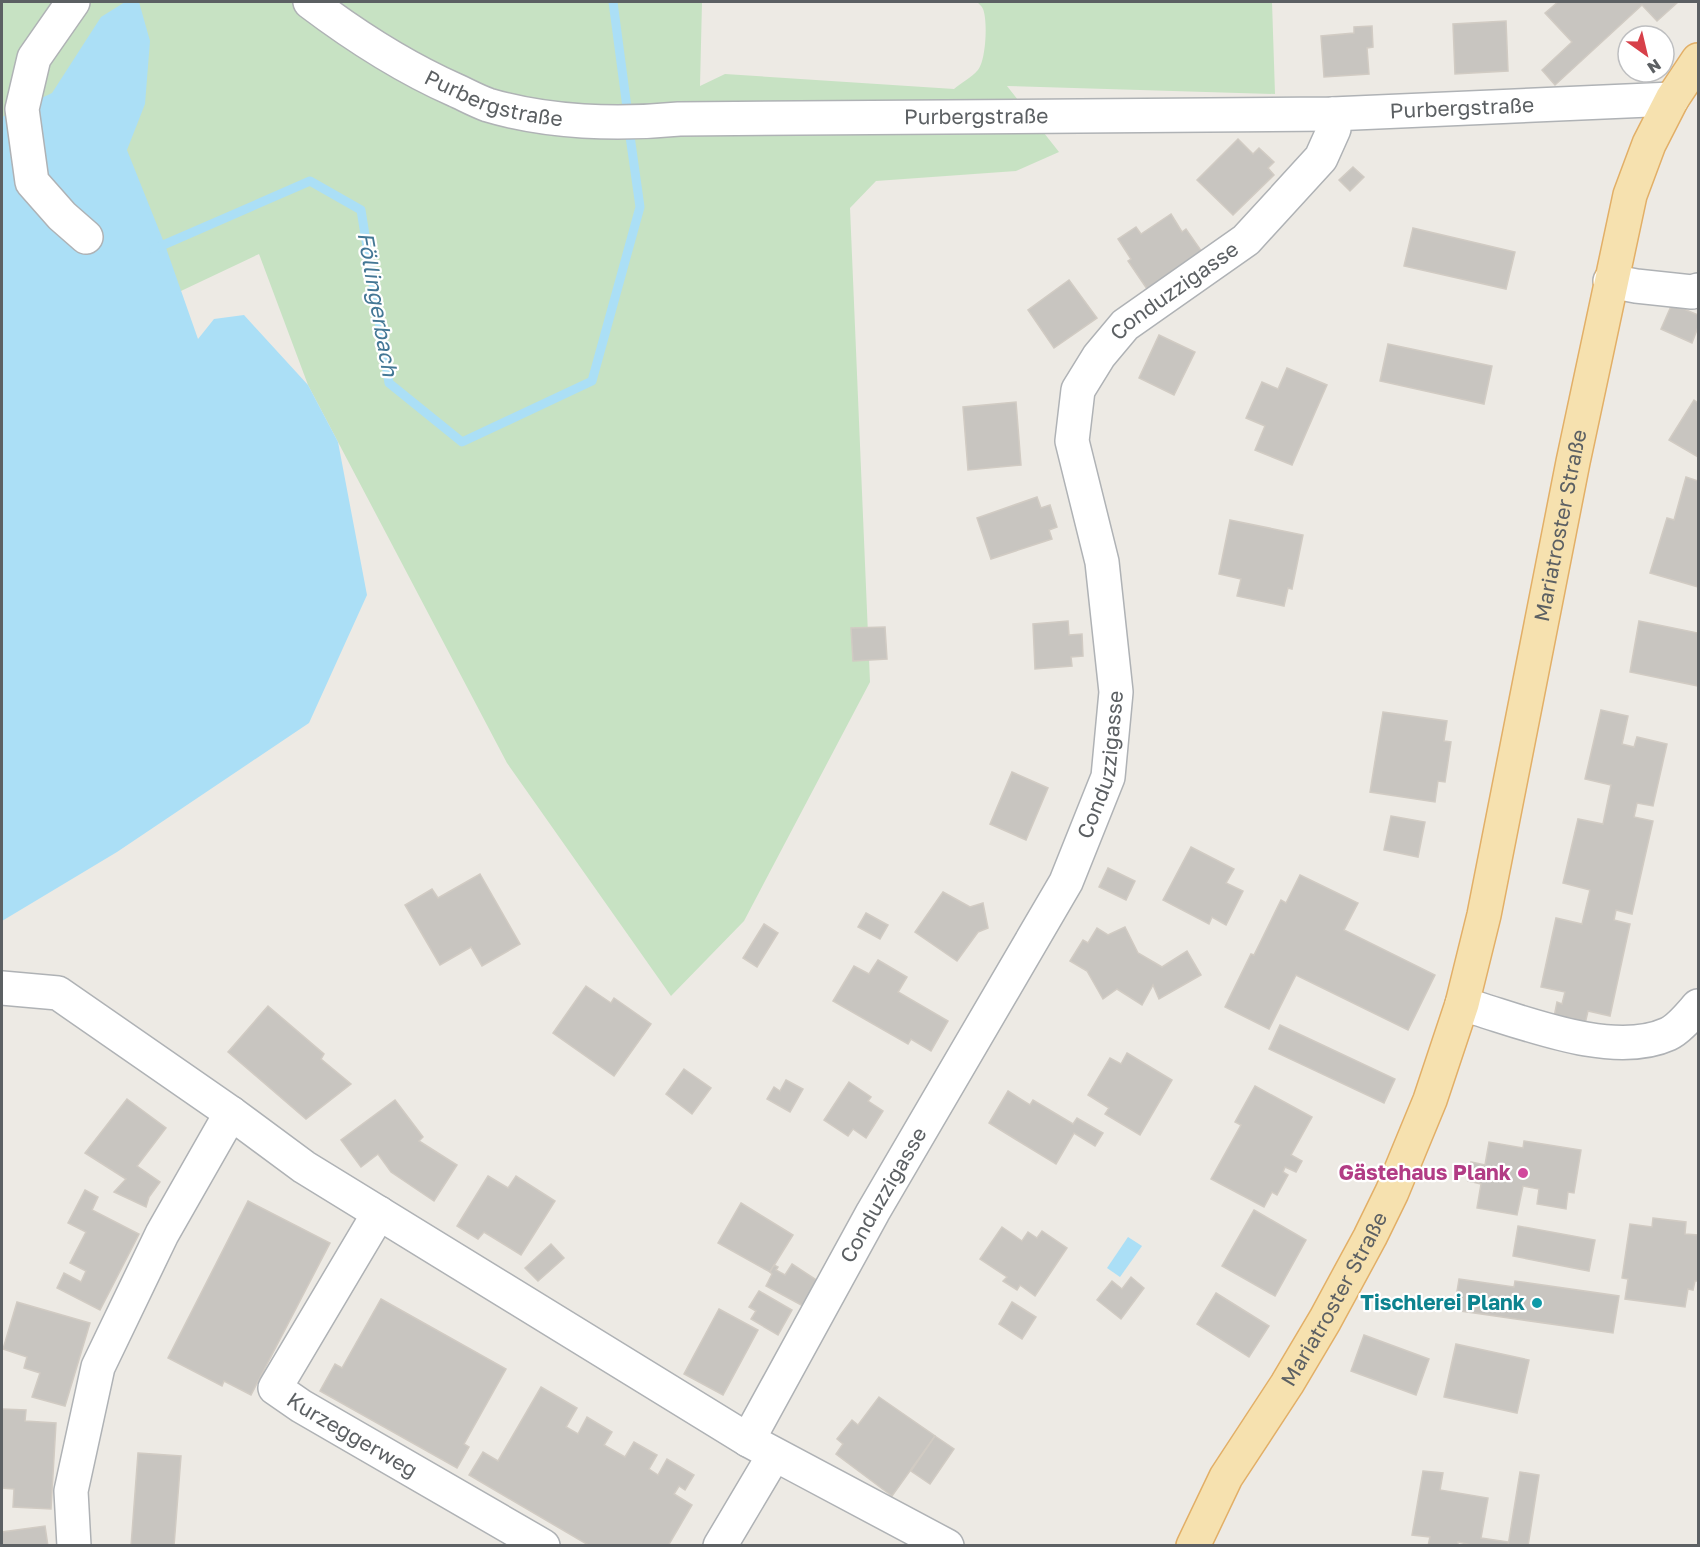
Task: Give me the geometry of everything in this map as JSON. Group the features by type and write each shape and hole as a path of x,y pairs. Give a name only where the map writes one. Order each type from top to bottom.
{"main road":[{"name":"Mariatroster Straße","path":"1193,1545 1226,1478 1298,1365 1370,1237 1392,1192 1430,1100 1462,1004 1484,915 1610,281 1630,195 1649,144 1672,99 1698,60"}],"street":[{"path":"73,2 34,58 22,109 32,182 62,216 86,237"},
{"name":"Purbergstraße","path":"310,2 335,21 415,72 487,104 540,117 629,122 679,119 1332,114 1672,99"},
{"name":"Conduzzigasse","path":"761,1448 873,1212 1066,882 1108,777 1116,692 1102,561 1072,441 1078,390 1099,356 1125,325 1246,240 1321,159 1334,129 1332,114"},
{"path":"1610,281 1692,292 1698,290"},
{"path":"2,988 58,993 231,1113 304,1167 761,1448 948,1545"},
{"path":"1462,1004 1583,1040 1639,1042 1669,1034 1698,1006"},
{"path":"74,1545 71,1491 98,1367 162,1234 231,1113"},
{"name":"Kurzeggerweg","path":"379,1213 275,1388 301,1406 543,1545"},
{"path":"720,1545 761,1448"}],"green space":[{"path":"2,2 702,2 700,86 725,74 954,89 975,73 982,60 985,15 977,2 1272,2 1275,94 1007,86 1059,152 1016,171 876,181 850,208 870,682 744,921 671,996 507,763 308,385 259,254 90,334 2,397"}],"water":[{"path":"125,2 139,2 150,41 145,104 127,150 165,245 198,339 214,319 244,315 308,385 338,442 367,595 309,723 117,852 2,921 2,117 52,93 101,17"},
{"path":"1128,1237 1142,1246 1120,1277 1107,1268"}],"building":[{"path":"1558,2 1678,2 1657,21 1642,5 1621,24 1616,24 1616,29 1555,85 1542,70 1572,42 1545,13"},
{"path":"1506,21 1508,71 1455,74 1453,24"},
{"path":"1372,26 1373,47 1367,48 1369,74 1324,77 1321,36 1354,33 1354,27"},
{"path":"1238,139 1253,154 1259,148 1274,162 1268,168 1274,175 1233,215 1197,180"},
{"path":"1353,167 1364,177 1350,191 1339,180"},
{"path":"1171,214 1182,232 1186,229 1202,252 1147,289 1128,261 1131,259 1118,239 1136,227 1141,234"},
{"path":"1413,228 1515,252 1506,289 1404,266"},
{"path":"1069,280 1097,318 1054,348 1028,310"},
{"path":"1672,304 1698,315 1698,327 1692,343 1661,329"},
{"path":"1159,335 1195,352 1174,395 1139,378"},
{"path":"1388,344 1492,366 1484,404 1380,381"},
{"path":"1287,368 1327,385 1292,465 1255,450 1265,426 1246,418 1262,382 1278,389"},
{"path":"1694,400 1698,403 1698,457 1669,440"},
{"path":"1016,402 1021,465 968,470 963,407"},
{"path":"1686,477 1698,481 1698,587 1650,573 1667,518 1674,520"},
{"path":"1037,497 1041,508 1050,505 1057,527 1049,530 1052,539 991,559 977,518"},
{"path":"1230,520 1303,535 1292,589 1288,588 1284,606 1237,596 1241,579 1219,574"},
{"path":"1068,621 1069,635 1082,634 1083,656 1071,657 1072,666 1035,669 1033,624"},
{"path":"1639,621 1698,633 1698,686 1630,672"},
{"path":"885,627 887,659 853,661 851,628"},
{"path":"1601,710 1628,716 1622,744 1634,747 1637,737 1667,744 1653,806 1637,803 1634,817 1653,821 1632,914 1616,910 1614,920 1630,924 1610,1016 1588,1011 1585,1024 1554,1017 1557,1002 1562,1004 1565,992 1541,987 1556,918 1582,924 1590,890 1563,883 1578,819 1603,824 1611,785 1585,779"},
{"path":"1383,712 1447,721 1444,741 1451,742 1445,782 1438,781 1435,802 1370,792"},
{"path":"1012,772 1048,788 1026,840 990,824"},
{"path":"1391,816 1425,822 1418,857 1384,850"},
{"path":"1191,847 1234,869 1226,883 1243,891 1226,925 1212,917 1209,924 1163,900"},
{"path":"1108,868 1135,881 1126,900 1099,887"},
{"path":"480,874 520,944 482,966 471,947 440,965 405,905 432,889 438,898"},
{"path":"1300,875 1358,903 1344,930 1435,975 1408,1030 1296,975 1269,1029 1225,1007 1281,900 1286,903"},
{"path":"943,892 970,907 983,903 988,928 978,932 957,961 915,932"},
{"path":"866,913 888,925 880,939 858,927"},
{"path":"764,924 778,933 757,967 743,958"},
{"path":"1125,927 1138,953 1162,967 1187,951 1201,975 1159,999 1153,985 1142,1005 1117,989 1103,999 1087,971 1070,961 1083,940 1088,943 1097,928 1108,935"},
{"path":"878,960 907,977 898,992 948,1021 931,1051 911,1039 908,1044 833,1001 854,966 869,974"},
{"path":"586,986 611,1003 614,998 651,1024 614,1076 553,1033"},
{"path":"268,1006 324,1054 321,1059 351,1084 306,1119 228,1052"},
{"path":"1280,1025 1395,1079 1384,1103 1269,1049"},
{"path":"1127,1053 1172,1080 1140,1135 1105,1114 1109,1108 1088,1095 1110,1058 1121,1064"},
{"path":"684,1069 711,1088 692,1114 666,1094"},
{"path":"786,1080 803,1089 790,1112 767,1099 774,1087 780,1091"},
{"path":"849,1082 871,1097 868,1101 883,1111 866,1138 853,1129 848,1136 824,1120"},
{"path":"1255,1086 1312,1117 1291,1155 1302,1161 1296,1172 1285,1167 1283,1172 1288,1175 1277,1195 1272,1192 1264,1207 1211,1179 1241,1125 1235,1122"},
{"path":"1008,1091 1030,1105 1033,1100 1073,1124 1077,1118 1103,1133 1095,1146 1074,1133 1056,1164 989,1123"},
{"path":"127,1099 166,1128 137,1166 160,1182 149,1197 146,1207 114,1192 126,1179 85,1153"},
{"path":"395,1100 423,1137 419,1141 457,1165 434,1201 391,1172 378,1154 361,1167 341,1140"},
{"name":"Gästehaus Plank","path":"1524,1141 1581,1150 1574,1193 1568,1192 1566,1209 1537,1204 1539,1189 1523,1186 1517,1215 1477,1208 1481,1184 1468,1181 1471,1162 1485,1165 1489,1142 1523,1148"},
{"path":"488,1176 508,1188 516,1176 555,1201 521,1255 484,1232 478,1239 457,1226"},
{"path":"85,1190 98,1197 92,1210 139,1234 100,1310 57,1288 64,1273 81,1282 86,1271 70,1263 86,1232 68,1223"},
{"path":"248,1201 330,1243 251,1395 224,1381 222,1386 168,1358"},
{"path":"741,1203 793,1235 770,1272 718,1243"},
{"path":"1254,1210 1306,1240 1275,1296 1222,1266"},
{"path":"1653,1218 1686,1222 1685,1234 1698,1235 1698,1281 1695,1281 1693,1290 1688,1289 1685,1307 1625,1299 1628,1279 1622,1278 1630,1224 1652,1227"},
{"path":"1518,1226 1595,1240 1589,1271 1513,1256"},
{"path":"1002,1227 1022,1241 1028,1232 1037,1238 1042,1231 1067,1248 1035,1296 1020,1285 1017,1290 1003,1281 1007,1277 980,1259"},
{"path":"551,1244 564,1258 538,1281 525,1268"},
{"path":"792,1264 818,1281 803,1306 766,1286 774,1265 778,1267 776,1270 785,1275"},
{"path":"1131,1277 1144,1288 1121,1319 1097,1300 1112,1281 1122,1289"},
{"name":"Tischlerei Plank","path":"1459,1279 1514,1287 1515,1281 1619,1296 1613,1333 1454,1310"},
{"path":"759,1291 792,1310 778,1335 751,1319 756,1311 749,1307"},
{"path":"1216,1293 1269,1326 1249,1357 1197,1324"},
{"path":"381,1299 506,1369 464,1444 469,1447 457,1468 320,1391 335,1364 342,1368"},
{"path":"17,1302 90,1323 65,1406 32,1397 40,1373 24,1368 27,1357 3,1349"},
{"path":"1012,1302 1036,1317 1022,1339 999,1324"},
{"path":"719,1309 758,1330 723,1395 684,1374"},
{"path":"1364,1335 1429,1359 1416,1395 1351,1371"},
{"path":"1456,1344 1529,1360 1517,1413 1444,1397"},
{"path":"541,1387 577,1408 566,1427 578,1434 587,1417 612,1432 604,1445 625,1457 634,1442 657,1455 649,1469 658,1475 667,1459 694,1475 685,1490 679,1486 674,1494 692,1505 668,1546 590,1546 469,1475 483,1452 498,1461"},
{"path":"879,1397 935,1436 892,1496 836,1454 843,1444 837,1439 852,1420 858,1425"},
{"path":"2,1409 26,1410 25,1421 56,1423 51,1509 13,1507 14,1489 2,1488"},
{"path":"935,1436 954,1449 930,1484 911,1471"},
{"path":"138,1453 181,1456 174,1546 131,1546"},
{"path":"1423,1471 1443,1473 1440,1490 1488,1498 1481,1538 1509,1542 1508,1546 1476,1546 1458,1542 1458,1546 1428,1546 1430,1537 1412,1535"},
{"path":"1520,1472 1539,1475 1528,1546 1508,1546"},
{"path":"45,1526 48,1546 2,1546 2,1532"}],"waterway":[{"name":"Föllingerbach","path":"613,2 628,115"},
{"name":"Föllingerbach","path":"154,249 310,181 361,210 389,383 462,442 592,381 640,207 629,129"}],"place":[{"name":"Gästehaus Plank","path":"1523,1173"},
{"name":"Tischlerei Plank","path":"1537,1303"}]}
